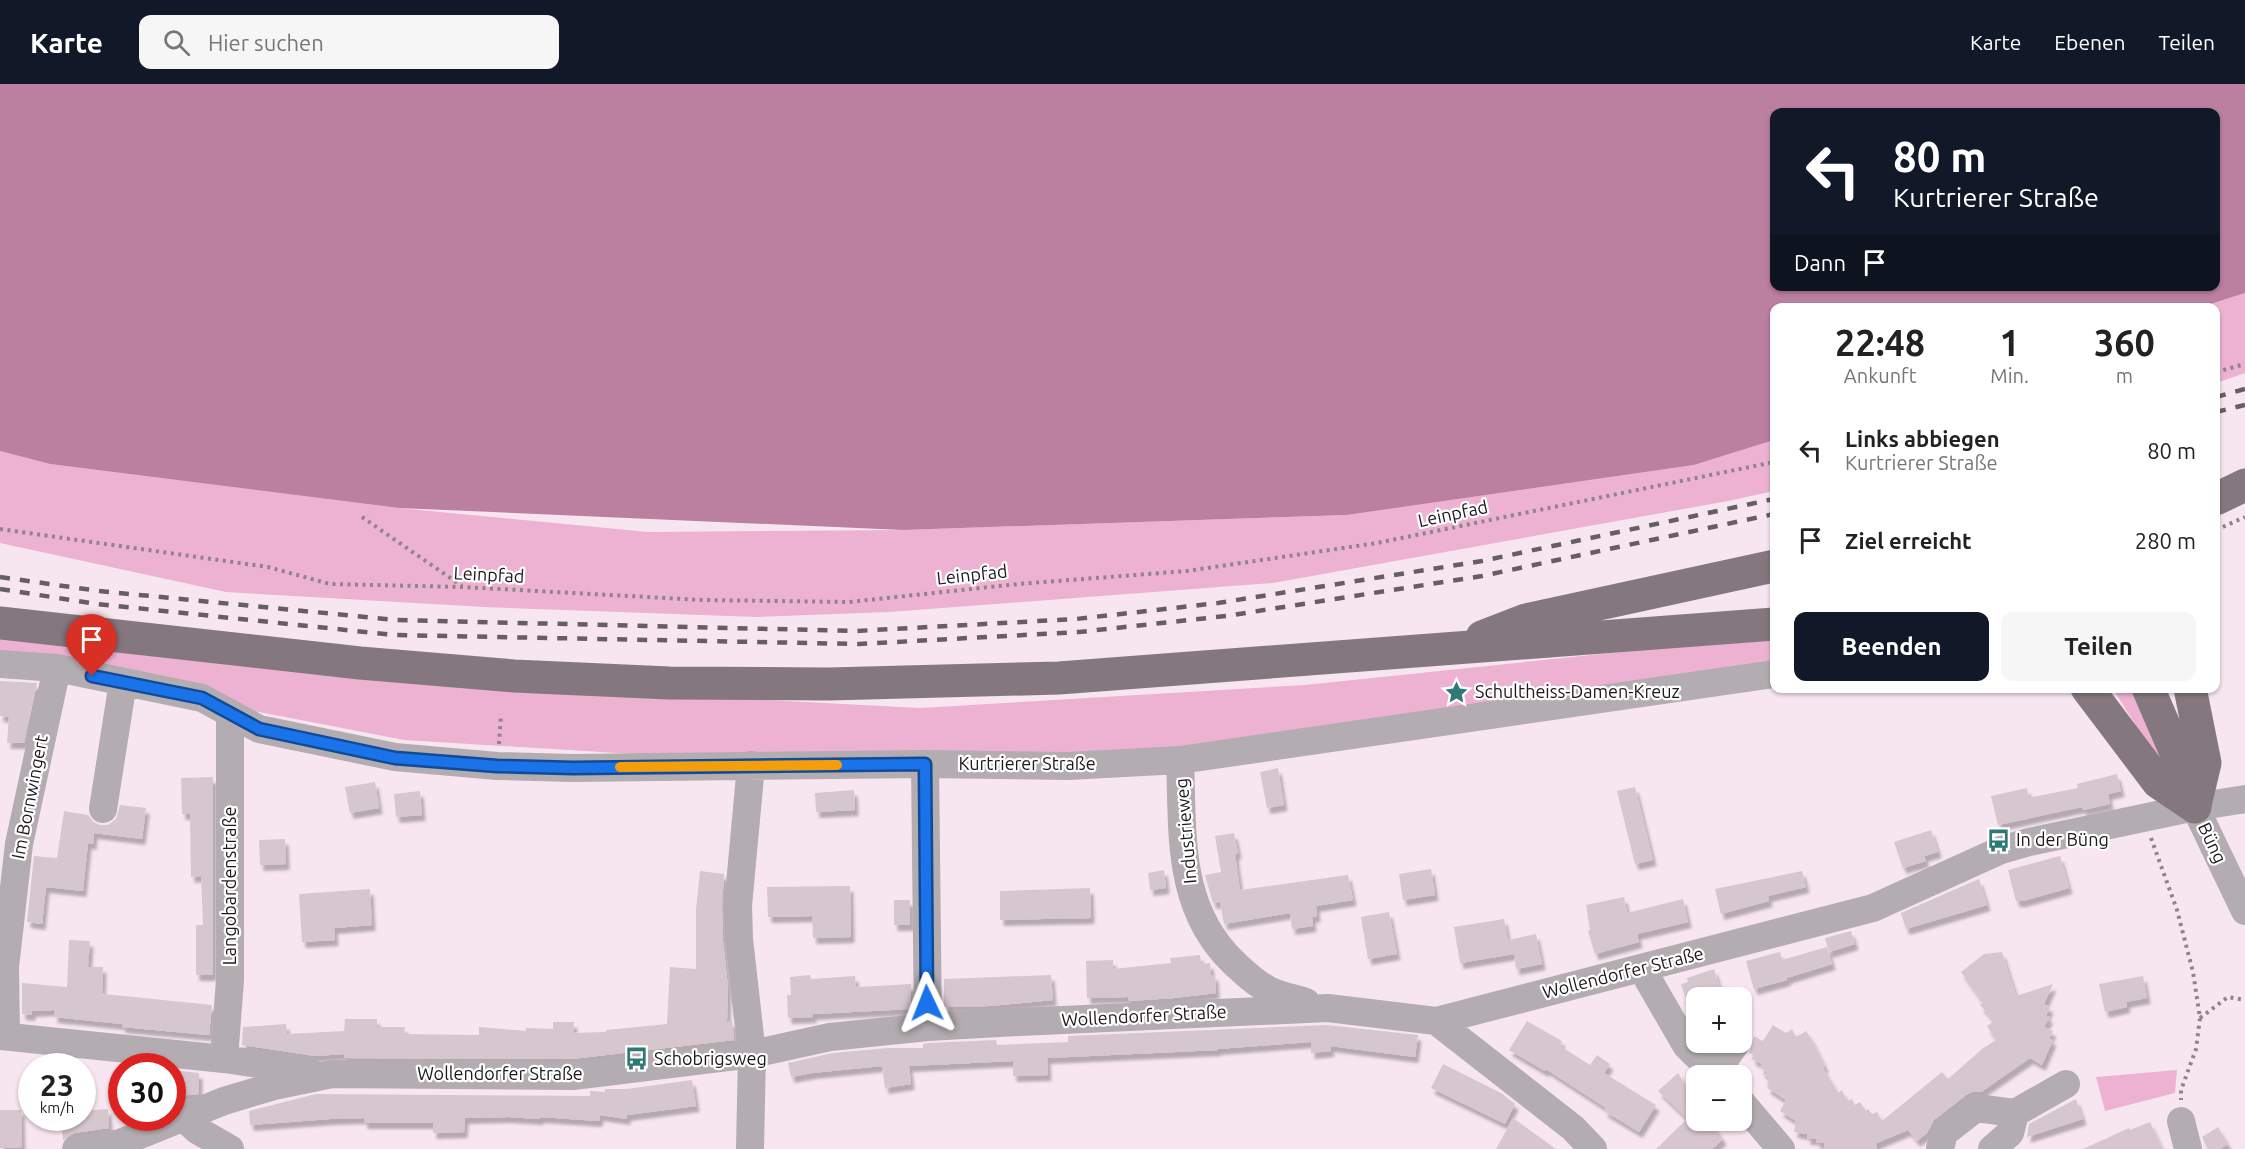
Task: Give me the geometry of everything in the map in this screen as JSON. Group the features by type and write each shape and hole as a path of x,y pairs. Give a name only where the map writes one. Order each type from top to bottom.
{"main road":[{"path":"2220,496 2245,485"},
{"path":"1455,648 1526,620 1770,567"},
{"path":"0,623 360,663 514,676 669,682 829,684 1059,678 1770,624"},
{"path":"2092,693 2158,782 2195,807"},
{"path":"2150,693 2183,769 2195,807"},
{"path":"2191,693 2205,763 2195,807"}],"street":[{"name":"Kurtrierer Straße","path":"0,664 57,668 202,698 259,729 395,758 573,768 925,764 1068,766 1180,760 1770,675"},
{"name":"Im Bornwingert","path":"3,1036 9,844 57,668"},
{"path":"103,809 123,682"},
{"name":"Langobardenstraße","path":"224,1059 230,980 230,713"},
{"name":"Industrieweg","path":"1180,760 1184,850 1195,907 1224,954 1246,975 1270,991 1328,1008"},
{"path":"925,764 928,1027"},
{"path":"750,1149 752,1054 739,939 738,906 751,765"},
{"name":"Wollendorfer Straße","path":"186,1117 224,1101 274,1086 332,1074 573,1076 752,1054 830,1037 928,1027 1328,1008 1436,1021 1873,908 2001,850 2029,842 2195,807 2245,799"},
{"name":"Büng","path":"2195,807 2245,911"},
{"path":"1642,969 1686,1046 1706,1065"},
{"path":"1436,1021 1573,1128 1593,1149"},
{"path":"3,1036 224,1059 332,1074"},
{"path":"1940,1149 1944,1133 1976,1108 2015,1113 2066,1084"},
{"path":"1996,1148 2010,1133 2015,1113"},
{"path":"1752,1115 1781,1149"},
{"path":"186,1120 197,1130 230,1149"},
{"path":"2181,1121 2188,1149"},
{"name":"Wollendorfer Straße","path":"76,1149 120,1143 151,1131"}],"path":[{"path":"2220,371 2245,364"},
{"name":"Leinpfad","path":"0,529 268,567 330,584 463,587 702,600 849,602 1018,584 1187,571 1377,543 1770,463"},
{"path":"362,517 463,587"},
{"path":"2144,818 2177,910 2193,972 2200,1018 2196,1049 2181,1090"},
{"path":"2200,1018 2228,997 2245,1000"}],"shaded area":[{"path":"0,84 2245,84 2245,293 2214,303 1770,303 1770,441 1694,465 1347,515 903,530 399,508 50,464 0,451"},
{"path":"2245,293 2245,373 2220,382 2220,303 2214,303"},
{"path":"1770,441 1770,492 1273,583 889,612 757,617 484,607 226,592 0,543 0,451 50,464 399,508 648,532 903,530 1347,515 1694,465"},
{"path":"1770,636 1770,666 1173,754 764,762 404,740 0,662 0,638 396,681 920,708 1305,685"},
{"path":"2116,693 2134,693 2169,778"},
{"path":"2177,1070 2175,1093 2105,1111 2096,1077"}],"building":[{"path":"0,681 37,683 24,743 7,743 9,717 0,716"},
{"path":"1278,768 1284,805 1267,808 1260,772"},
{"path":"2117,774 2121,791 2108,794 2110,804 2083,810 2082,807 1998,825 1991,796 2027,788 2029,797 2033,797 2078,788 2077,784"},
{"path":"213,777 213,975 196,975 196,925 203,925 201,876 191,877 190,814 182,814 181,778"},
{"path":"375,782 379,808 350,813 345,787"},
{"path":"1635,787 1653,860 1635,864 1617,791"},
{"path":"854,790 855,810 816,812 815,793"},
{"path":"420,791 422,815 396,817 394,794"},
{"path":"120,805 146,808 142,839 94,833 93,844 88,843 83,891 46,887 42,924 27,922 34,856 57,858 64,811 88,815 93,822 108,825 116,819"},
{"path":"1931,830 1938,852 1924,856 1926,861 1903,868 1894,842"},
{"path":"1234,833 1238,853 1235,854 1240,890 1348,875 1353,900 1316,906 1317,916 1312,917 1313,926 1292,929 1290,913 1224,924 1220,902 1213,903 1205,875 1221,872 1215,836"},
{"path":"285,839 286,864 260,865 259,840"},
{"path":"2060,856 2069,888 2016,901 2008,870"},
{"path":"1431,869 1435,895 1403,900 1399,874"},
{"path":"1164,870 1166,888 1150,890 1148,873"},
{"path":"700,871 724,874 722,906 728,988 727,1021 732,1021 734,1040 572,1059 344,1058 344,1054 315,1056 242,1045 243,1027 286,1024 287,1034 344,1031 345,1019 377,1019 377,1027 405,1027 404,1034 479,1035 479,1027 526,1031 526,1028 553,1029 553,1022 574,1022 573,1033 606,1032 606,1030 667,1024 670,967 696,969 696,910"},
{"path":"1802,871 1806,887 1768,896 1769,901 1721,914 1715,889"},
{"path":"1979,879 1987,905 1906,929 1901,913"},
{"path":"850,886 851,937 813,938 812,916 768,917 767,887"},
{"path":"1090,888 1091,918 1000,920 1000,891"},
{"path":"370,889 372,925 334,928 335,940 302,942 299,894"},
{"path":"1624,897 1627,913 1683,899 1688,922 1637,934 1639,942 1595,954 1588,931 1590,930 1586,905"},
{"path":"894,900 910,900 910,925 894,925"},
{"path":"1389,912 1397,954 1368,959 1361,917"},
{"path":"1504,919 1508,940 1536,934 1542,964 1516,969 1514,954 1460,963 1454,927"},
{"path":"1851,931 1855,944 1829,952 1825,938"},
{"path":"69,940 90,941 88,967 103,967 102,993 104,994 212,1005 209,1035 122,1027 122,1024 54,1017 54,1010 32,1011 32,1015 22,1014 22,983 67,987"},
{"path":"1827,947 1832,964 1754,989 1746,961 1780,952 1782,960"},
{"path":"2002,952 2016,996 2053,984 2044,1004 2050,1007 2046,1016 2050,1017 2044,1027 2053,1031 2049,1038 2053,1040 2042,1065 2030,1058 1981,1092 1966,1095 1934,1120 1927,1133 1917,1141 1908,1130 1877,1143 1877,1149 1824,1149 1824,1143 1817,1143 1816,1139 1807,1139 1807,1134 1794,1132 1796,1121 1780,1111 1786,1100 1767,1088 1770,1082 1764,1078 1767,1072 1760,1068 1762,1064 1752,1059 1753,1055 1749,1053 1752,1053 1754,1036 1763,1041 1773,1025 1786,1033 1792,1029 1796,1037 1806,1031 1825,1066 1823,1068 1838,1093 1842,1090 1847,1101 1852,1099 1855,1105 1860,1102 1866,1111 1868,1109 1872,1114 1877,1112 1882,1121 1942,1072 1948,1079 1982,1049 1996,1040 1987,1026 1994,1021 1980,1005 1983,1003 1961,972 1984,954"},
{"path":"1200,955 1201,964 1210,963 1211,975 1215,975 1216,993 1129,1001 1128,997 1087,998 1086,961 1113,960 1113,969 1171,963 1170,958"},
{"path":"1714,969 1720,987 1686,987 1685,996 1681,984 1688,982 1687,978"},
{"path":"810,975 811,979 855,976 856,987 911,984 911,1009 813,1014 813,1017 788,1018 787,995 791,995 790,977"},
{"path":"1051,975 1053,1000 989,1006 944,1007 944,979"},
{"path":"2143,976 2147,998 2126,1002 2127,1007 2105,1012 2099,984"},
{"path":"1527,1021 1562,1041 1560,1046 1590,1065 1597,1055 1610,1064 1604,1073 1656,1105 1639,1132 1604,1111 1606,1108 1546,1069 1545,1071 1509,1050"},
{"path":"1327,1025 1418,1035 1415,1057 1330,1046 1331,1051 1311,1053 1311,1042 1218,1050 1047,1058 1048,1075 1013,1076 1013,1061 909,1066 911,1084 885,1088 882,1066 791,1077 788,1063 833,1053 888,1048 923,1048 923,1044 929,1043 996,1040 997,1045 1068,1042 1068,1036"},
{"path":"1443,1064 1501,1093 1515,1104 1505,1124 1431,1088"},
{"path":"186,1072 199,1073 199,1094 186,1095"},
{"path":"1678,1073 1686,1085 1686,1117 1658,1091"},
{"path":"692,1080 696,1106 627,1115 627,1119 600,1115 599,1121 540,1117 540,1119 465,1118 464,1132 433,1133 433,1123 364,1123 364,1118 250,1125 249,1111 316,1094 590,1096 590,1091 605,1092 605,1089 627,1089"},
{"path":"2076,1099 2083,1119 2027,1137 2029,1124"},
{"path":"108,1109 108,1128 96,1130 96,1110"},
{"path":"0,1110 18,1110 18,1131 22,1131 22,1147 0,1148"},
{"path":"1513,1118 1556,1149 1496,1149"},
{"path":"1686,1120 1686,1131 1718,1131 1723,1139 1712,1149 1656,1149"},
{"path":"2150,1122 2162,1149 2083,1149 2129,1128 2130,1130"},
{"path":"2218,1127 2228,1144 2220,1149 2208,1149 2202,1137"},
{"path":"62,1131 88,1131 74,1133 63,1140"}],"railway":[{"path":"2220,396 2245,389"},
{"path":"2220,411 2245,405"},
{"path":"0,577 99,591 396,620 856,631 1076,619 1218,603 1482,561 1770,500"},
{"path":"0,589 97,604 394,635 859,644 1079,632 1226,616 1482,576 1770,515"}],"slow traffic":[{"path":"620,767 837,765"}],"place":[{"name":"Schultheiss-Damen-Kreuz","path":"1457,692"},
{"name":"In der Büng","path":"1998,840"},
{"name":"Schobrigsweg","path":"636,1059"}],"route":[{"path":"92,676 202,698 259,729 395,758 497,766 573,768 925,764 927,1003"}]}
